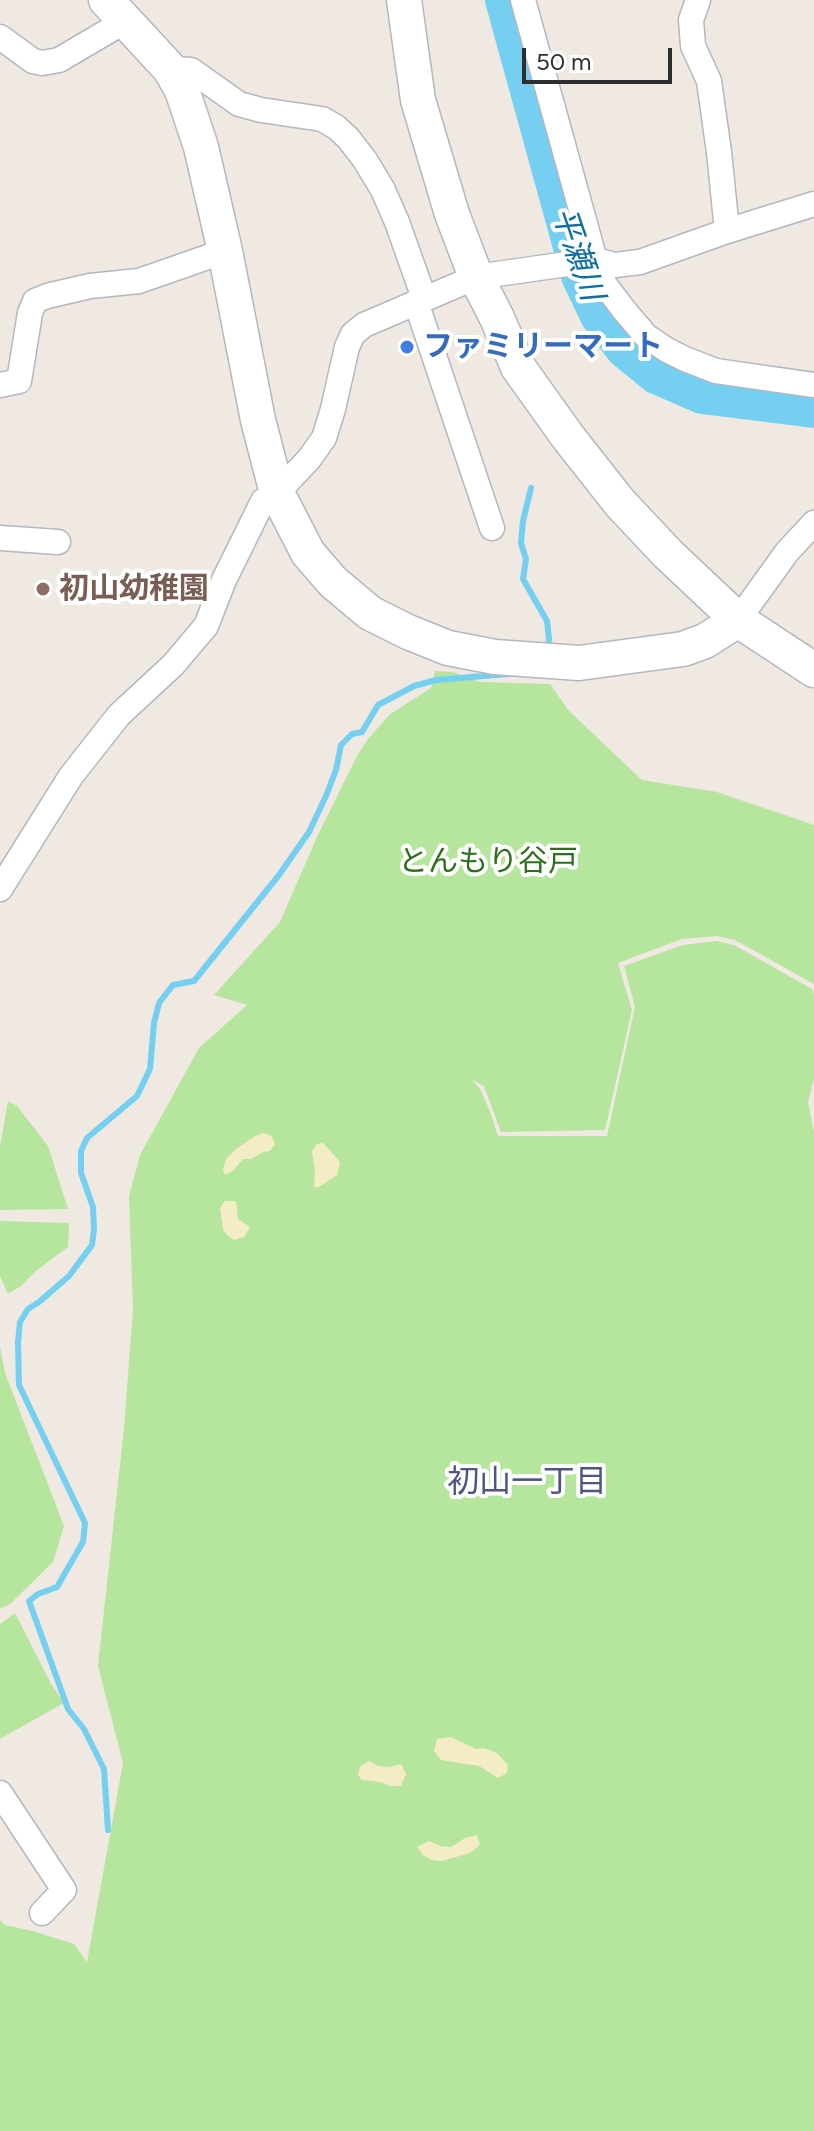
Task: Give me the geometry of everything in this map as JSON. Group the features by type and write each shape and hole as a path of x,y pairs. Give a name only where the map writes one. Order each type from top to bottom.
{"street":[{"path":"404,0 422,117 452,214 476,277 518,367 620,503 668,554 738,620 814,670"},
{"path":"523,0 595,260 605,285 646,336 685,359 716,371 814,385"},
{"path":"698,0 691,20 693,46 709,81 727,231"},
{"path":"0,37 33,61 59,60 117,10 170,69 182,90 201,147 258,420 277,493 308,553 333,582 370,613 448,648 495,657 579,663 683,649 705,641 738,620 787,552 814,523"},
{"path":"170,69 191,70 239,104 322,119 348,138 365,160 397,222 492,528"},
{"path":"0,889 81,764 119,715 173,665 206,626 224,580 263,501 277,493 324,438 353,334 364,325 476,277 595,260 615,265 640,262 814,204"},
{"path":"0,385 19,381 30,313 35,301 90,286 139,281 225,251"},
{"path":"0,538 58,542"},
{"path":"0,1793 64,1890 42,1913"}],"green space":[{"name":"とんもり谷戸","path":"435,671 453,672 480,682 550,684 569,711 642,780 717,792 814,825 814,984 735,940 717,936 682,939 618,963 632,1010 605,1130 501,1132 484,1086 471,1079 480,1089 498,1136 607,1136 635,1007 624,966 683,945 716,941 734,945 812,989 814,994 814,1079 808,1102 814,1132 814,2131 0,2131 0,1920 5,1925 74,1944 87,1962 123,1763 98,1666 124,1428 133,1309 129,1196 140,1155 199,1048 247,1005 214,995 280,922 357,756 389,715 431,688"},
{"path":"8,1101 17,1106 48,1146 68,1209 0,1210 0,1147"},
{"path":"0,1221 69,1223 68,1247 8,1294 0,1276"},
{"path":"0,1347 5,1373 64,1526 53,1562 9,1605 0,1608"},
{"path":"15,1613 64,1703 0,1739 0,1624"}],"sand":[{"path":"264,1133 272,1136 275,1144 270,1151 243,1159 233,1171 224,1174 226,1159 255,1136"},
{"path":"323,1143 340,1162 337,1175 317,1188 314,1186 312,1151 317,1144"},
{"path":"225,1201 236,1201 238,1219 250,1227 244,1237 234,1240 223,1230 220,1208"},
{"path":"451,1737 476,1749 484,1748 497,1753 508,1765 507,1773 498,1778 479,1766 441,1760 434,1751 437,1739"},
{"path":"369,1761 378,1766 401,1764 406,1774 401,1786 362,1780 358,1775 360,1766"},
{"path":"477,1835 480,1845 470,1853 442,1861 423,1855 417,1847 429,1841 451,1847"}],"waterway":[{"name":"平瀬川","path":"503,0 579,276 598,316 624,350 656,376 702,396 814,410"},
{"path":"531,488 521,543 526,559 523,579 547,621 547,651"},
{"path":"108,1830 104,1769 84,1729 68,1709 29,1601 57,1587 83,1542 85,1523 19,1385 20,1322 28,1309 69,1276 92,1245 93,1207 81,1173 81,1151 87,1138 137,1096 150,1069 159,1003 173,985 194,981 279,875 309,832 336,770 341,745 352,734 362,732 378,705 414,686 436,680 508,674"}],"place":[{"name":"ファミリーマート","path":"407,347"},
{"name":"初山幼稚園","path":"43,589"}],"district":[{"name":"初山一丁目","path":"527,1483"}]}
